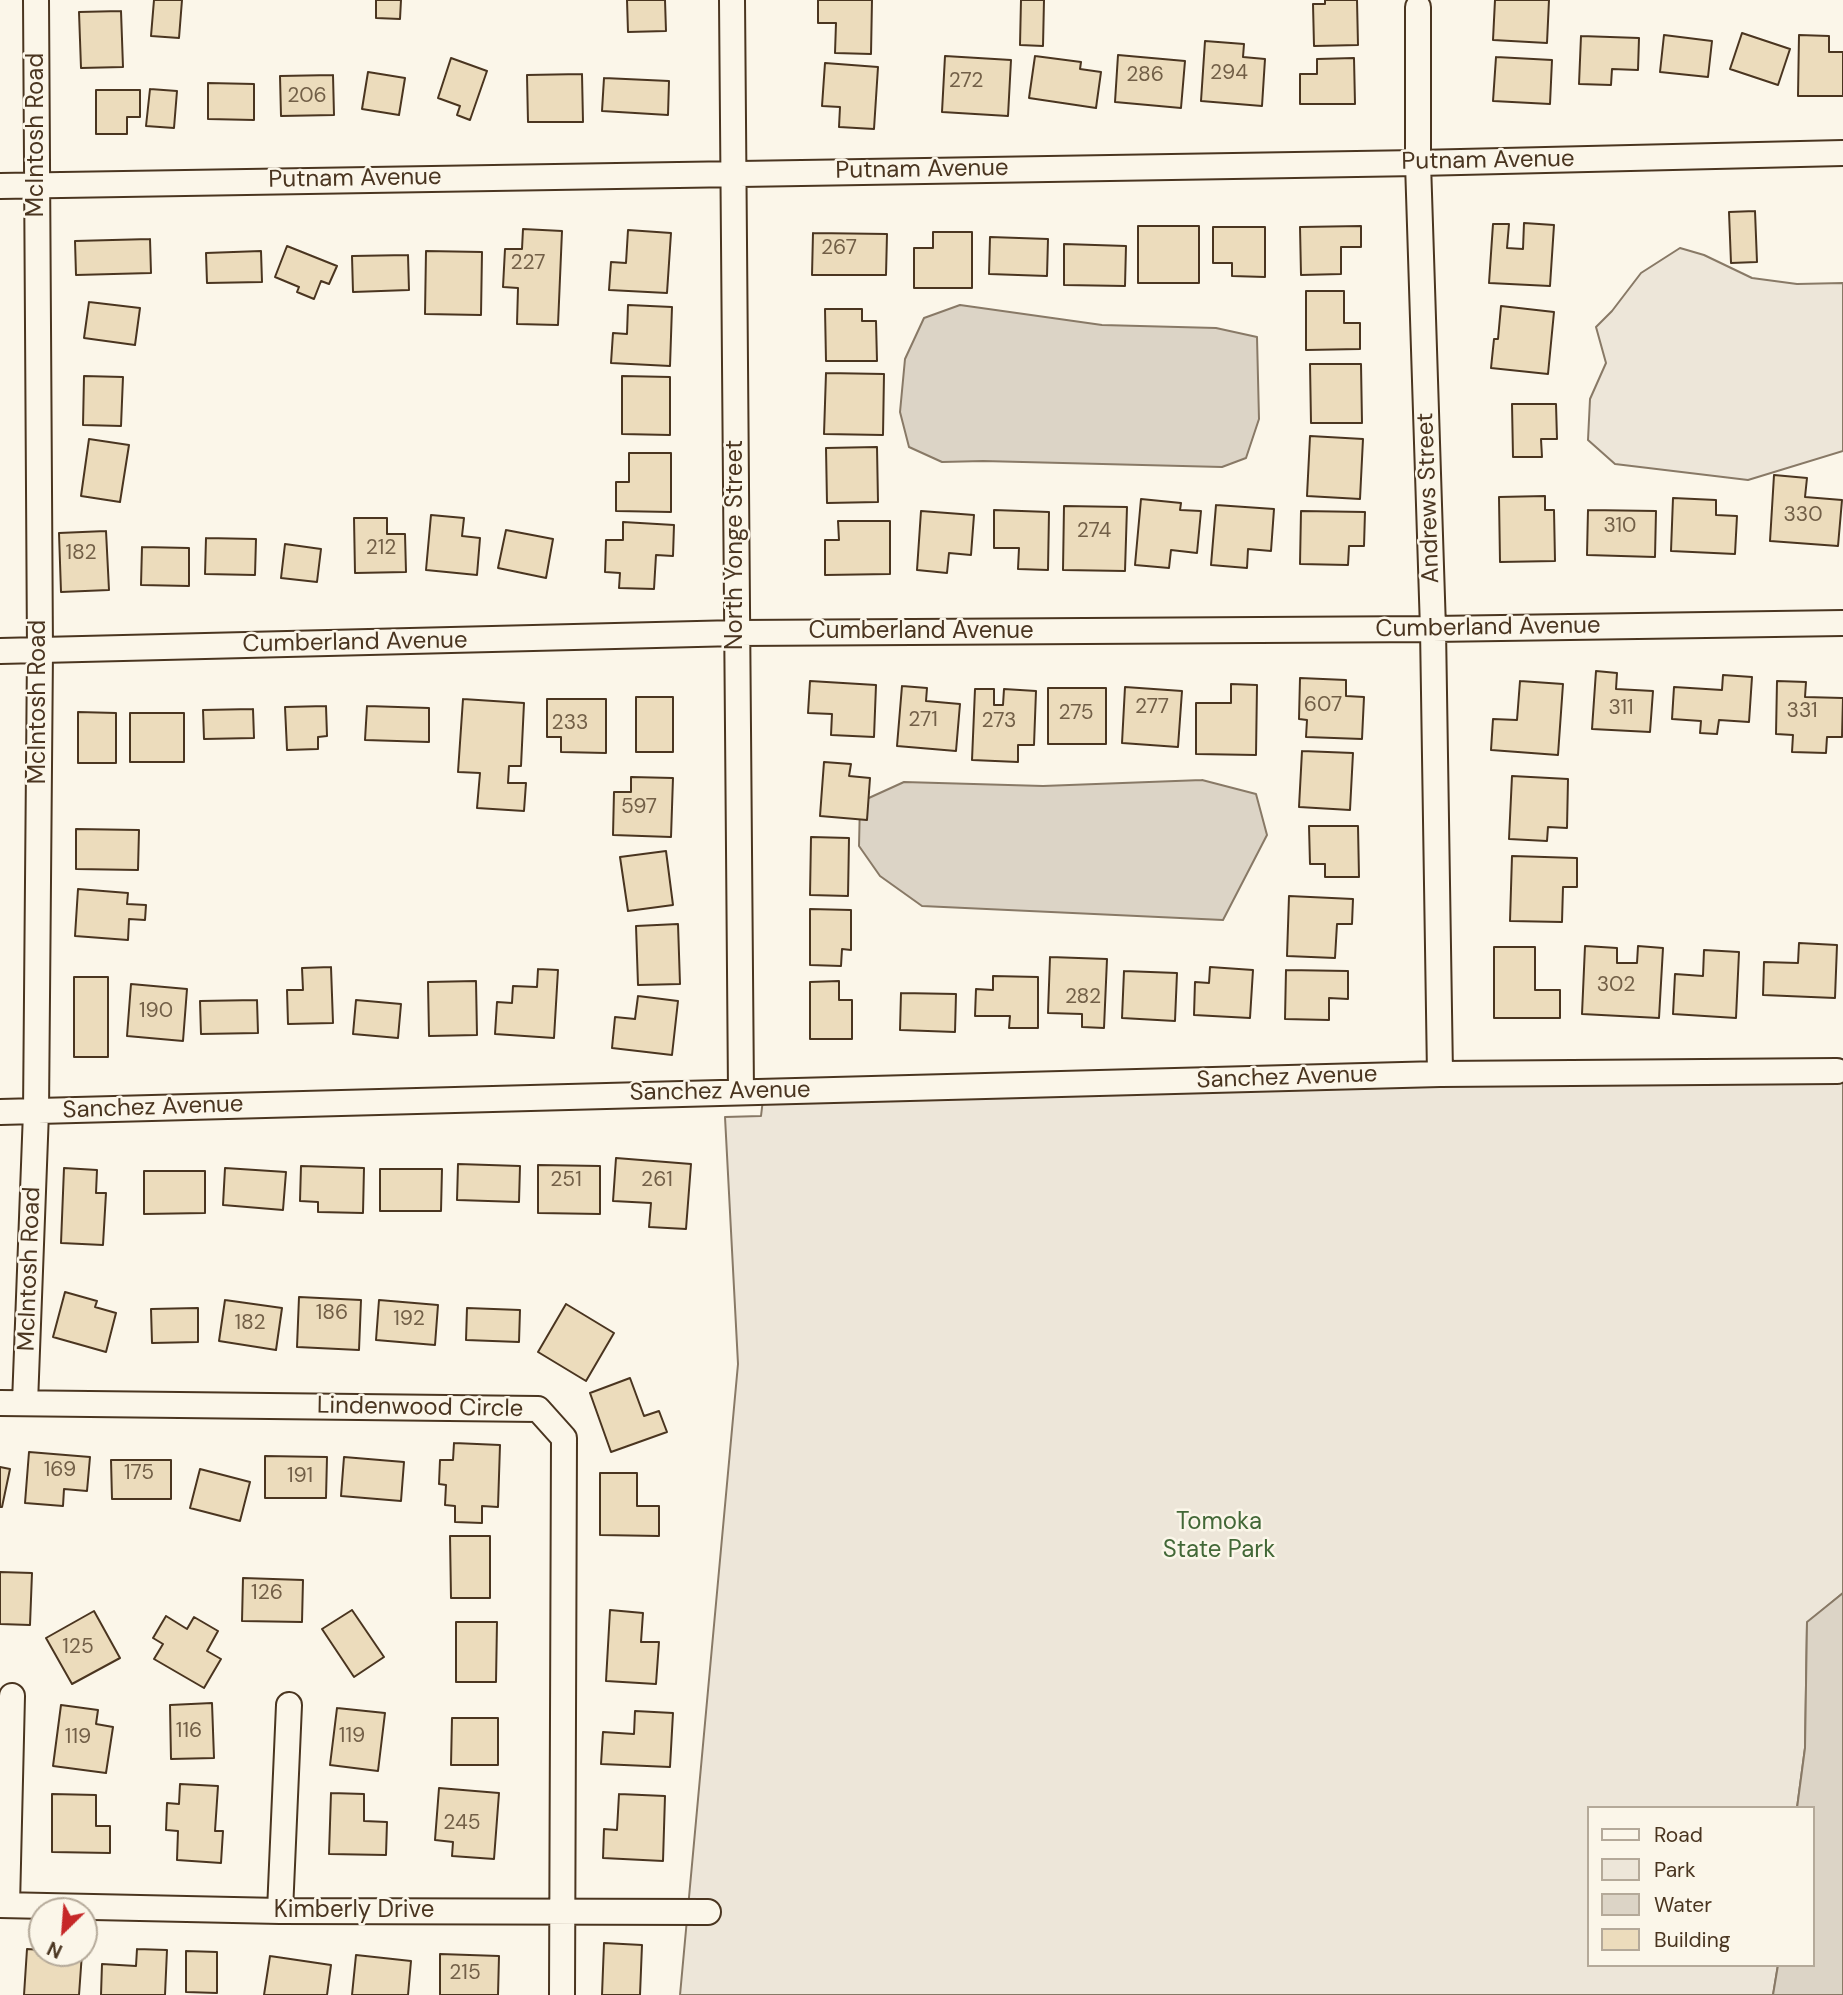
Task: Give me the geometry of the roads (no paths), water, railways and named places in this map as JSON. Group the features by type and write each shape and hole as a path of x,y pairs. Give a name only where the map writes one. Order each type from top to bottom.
{"street":[{"name":"McIntosh Road","path":"12,1403 36,1112 40,650 37,0"},
{"name":"North Yonge Street","path":"732,0 741,1091"},
{"name":"Andrews Street","path":"1418,7 1418,163 1433,629 1440,1074"},
{"name":"Putnam Avenue","path":"0,186 1418,163 1843,153"},
{"name":"Cumberland Avenue","path":"0,651 737,633 1433,629 1843,623"},
{"name":"Sanchez Avenue","path":"0,1112 1440,1074 1837,1071"},
{"name":"Lindenwood Circle","path":"12,1403 538,1409 564,1438 562,1995"},
{"path":"4,1905 12,1696"},
{"path":"280,1911 289,1705"},
{"name":"Kimberly Drive","path":"4,1905 280,1911 708,1912"}],"water":[{"path":"960,305 1102,325 1216,328 1257,337 1259,419 1246,458 1222,467 942,462 909,447 900,412 905,359 924,318"},
{"path":"1202,780 1256,794 1267,835 1223,920 922,906 880,876 859,846 860,802 904,782 1043,786"},
{"path":"1843,1593 1843,1995 1773,1995 1778,1967 1815,1967 1815,1806 1797,1806 1805,1748 1807,1622"}],"park label":[{"name":"Tomoka State Park","path":"1219,1537"}]}
